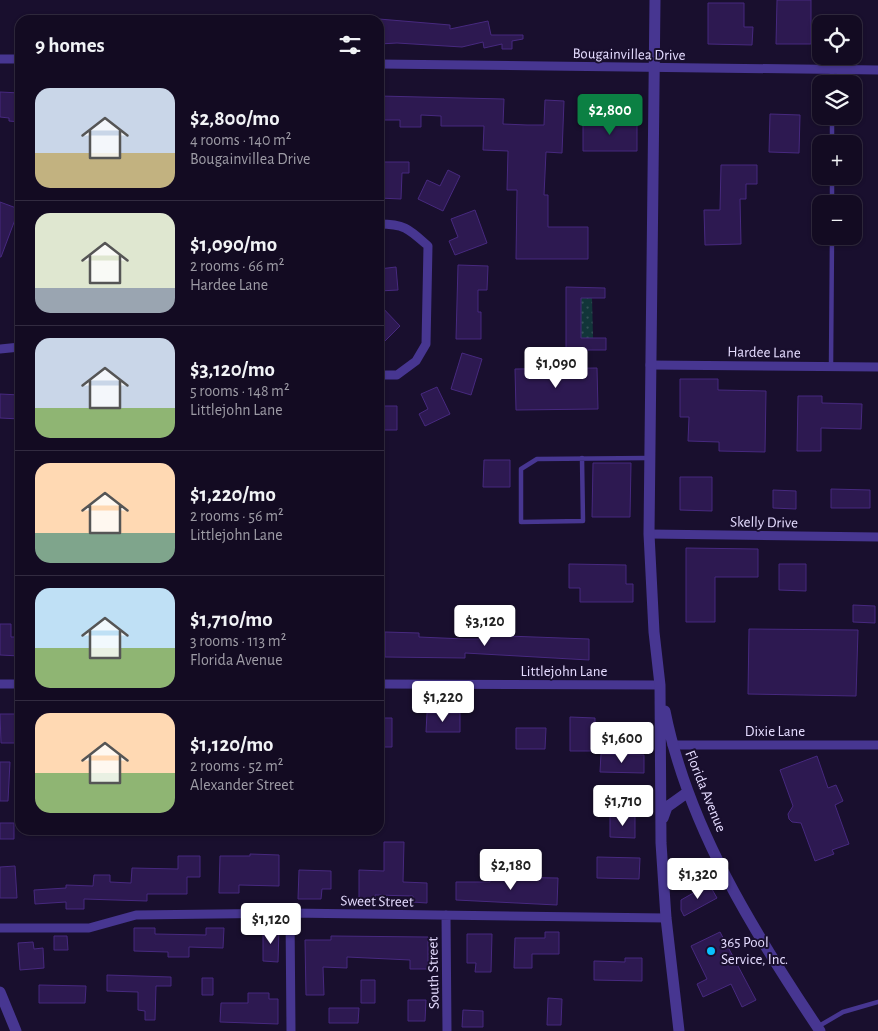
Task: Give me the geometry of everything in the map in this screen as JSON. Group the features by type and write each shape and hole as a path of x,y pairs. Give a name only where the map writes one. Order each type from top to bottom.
{"street":[{"path":"655,0 649,534 654,632 660,685 660,824 666,918 679,1031"},
{"path":"0,59 15,60"},
{"name":"Bougainvillea Drive","path":"384,64 878,70"},
{"path":"384,224 399,224 414,233 428,246 426,344 416,361 397,375 384,375"},
{"path":"0,350 15,348"},
{"name":"Hardee Lane","path":"650,365 878,367"},
{"name":"Skelly Drive","path":"649,534 878,537"},
{"path":"0,684 15,684"},
{"name":"Littlejohn Lane","path":"384,684 660,685"},
{"name":"Florida Avenue","path":"660,685 672,745 688,792 719,860 770,954 819,1029"},
{"name":"Dixie Lane","path":"672,745 878,744"},
{"path":"660,824 667,807 688,792"},
{"path":"290,913 291,1031"},
{"name":"Sweet Street","path":"0,928 89,928 136,915 290,913 666,918"},
{"name":"South Street","path":"446,915 448,1031"},
{"path":"0,992 16,1031"}],"lane":[{"path":"832,70 832,75"},
{"path":"831,367 832,245"},
{"path":"582,458 583,521 521,522 521,469 537,459 582,458 650,458"},
{"path":"819,1029 843,1012 878,1002"}],"green space":[{"path":"581,298 592,298 593,338 581,338"}],"building":[{"path":"777,0 811,0 811,44 776,44"},
{"path":"708,3 744,3 744,27 753,27 752,45 708,44"},
{"path":"384,19 450,25 450,29 488,21 491,35 523,35 523,39 512,41 512,49 502,49 502,44 484,48 483,42 462,47 384,44"},
{"path":"0,92 15,93 15,122 9,121 9,118 0,117"},
{"path":"384,96 504,99 503,124 527,125 544,125 545,100 564,101 562,153 546,152 544,195 548,195 548,227 588,227 588,259 516,259 517,190 507,190 508,151 483,150 484,126 441,126 441,116 421,115 421,127 400,127 400,120 384,120"},
{"path":"770,114 800,115 799,153 769,152"},
{"path":"583,121 637,121 637,151 583,151"},
{"path":"384,162 409,162 409,173 402,173 401,199 384,198"},
{"path":"721,165 757,165 757,184 746,184 746,199 740,199 741,244 705,245 704,210 720,210"},
{"path":"448,170 460,176 443,211 418,199 427,180 440,186"},
{"path":"0,202 15,208 15,220 0,257"},
{"path":"475,210 487,243 455,255 449,241 458,237 451,219"},
{"path":"458,265 488,266 487,290 478,290 478,312 481,312 481,339 456,339"},
{"path":"396,267 398,290 384,291 384,268"},
{"path":"566,287 605,288 605,298 581,298 581,338 606,338 606,350 566,350"},
{"path":"384,309 400,326 384,342"},
{"path":"462,353 482,359 471,395 451,389"},
{"path":"597,368 598,409 516,410 515,369"},
{"path":"680,379 718,379 718,390 766,391 765,452 719,451 719,442 688,441 689,417 680,417"},
{"path":"437,387 450,414 425,426 419,414 428,409 421,394"},
{"path":"0,394 15,395 15,419 0,418"},
{"path":"798,396 822,396 822,403 862,404 861,429 821,428 821,451 797,451"},
{"path":"384,406 397,406 397,430 384,430"},
{"path":"484,460 510,460 510,487 483,487"},
{"path":"593,463 631,463 630,517 592,517"},
{"path":"680,477 712,477 712,511 680,510"},
{"path":"831,489 870,490 870,508 831,508"},
{"path":"773,490 796,491 796,509 773,508"},
{"path":"686,548 758,549 758,577 715,577 715,622 686,622"},
{"path":"569,564 626,565 626,584 633,584 633,602 580,602 580,588 569,588"},
{"path":"779,564 806,564 806,591 779,590"},
{"path":"853,605 875,606 875,623 853,622"},
{"path":"0,624 11,624 11,637 15,637 15,656 0,655"},
{"path":"749,629 858,630 856,696 748,694"},
{"path":"385,632 419,633 419,637 465,639 485,639 485,632 507,633 507,636 589,639 589,660 465,653 465,658 385,657"},
{"path":"427,713 460,713 460,732 426,732"},
{"path":"0,714 15,714 15,743 1,743"},
{"path":"570,717 595,718 595,751 570,751"},
{"path":"384,718 392,718 392,747 384,747"},
{"path":"516,728 546,728 545,749 516,749"},
{"path":"601,754 644,755 644,773 600,772"},
{"path":"817,756 828,788 836,785 843,801 835,805 849,844 832,850 834,854 815,861 801,823 792,822 789,819 788,814 793,806 780,770"},
{"path":"0,762 10,762 8,801 0,801"},
{"path":"610,816 635,816 635,838 610,837"},
{"path":"0,823 14,823 14,839 0,839"},
{"path":"384,842 404,842 403,882 427,883 427,903 412,902 413,896 375,895 375,901 359,901 359,870 384,871"},
{"path":"250,854 279,855 279,886 239,885 239,893 219,893 220,856 250,856"},
{"path":"178,856 200,856 200,877 187,877 187,894 147,894 147,901 84,899 84,909 66,909 66,902 35,904 34,890 66,888 66,885 93,886 94,875 110,875 110,882 131,883 132,868 178,869"},
{"path":"597,857 640,858 639,879 597,878"},
{"path":"15,866 17,898 0,898 0,867"},
{"path":"299,870 331,871 331,889 322,889 321,899 298,899"},
{"path":"490,877 558,878 557,905 456,900 456,882 490,882"},
{"path":"709,884 717,898 684,916 681,910 681,900"},
{"path":"134,928 155,928 155,934 206,935 206,928 224,928 223,948 189,947 189,957 168,957 168,952 134,951"},
{"path":"263,929 279,929 278,962 263,961"},
{"path":"545,932 559,932 559,954 532,954 532,968 514,968 515,938 545,938"},
{"path":"720,932 756,1000 742,1007 731,984 703,997 697,984 707,979 691,946"},
{"path":"467,934 492,934 491,972 475,972 476,963 467,963"},
{"path":"54,936 67,936 68,950 54,950"},
{"path":"331,936 428,937 428,969 410,969 410,960 347,957 347,968 323,967 324,995 306,995 305,940 331,940"},
{"path":"33,942 34,949 43,948 44,968 20,970 18,943"},
{"path":"625,958 642,958 642,981 594,980 594,961 625,962"},
{"path":"107,975 171,977 171,986 156,986 155,1020 145,1020 145,1011 138,1010 138,992 107,991"},
{"path":"202,978 213,978 213,995 202,995"},
{"path":"361,980 375,980 375,1003 361,1003"},
{"path":"39,985 86,986 85,1003 39,1003"},
{"path":"248,993 269,993 269,999 278,999 278,1024 220,1022 221,1003 248,1003"},
{"path":"548,998 562,999 561,1025 547,1025"},
{"path":"408,1000 426,1000 425,1021 408,1021"},
{"path":"329,1008 359,1008 358,1023 329,1023"},
{"path":"463,1010 483,1011 483,1027 462,1027"}],"place":[{"name":"365 Pool Service, Inc.","path":"711,951"}]}
